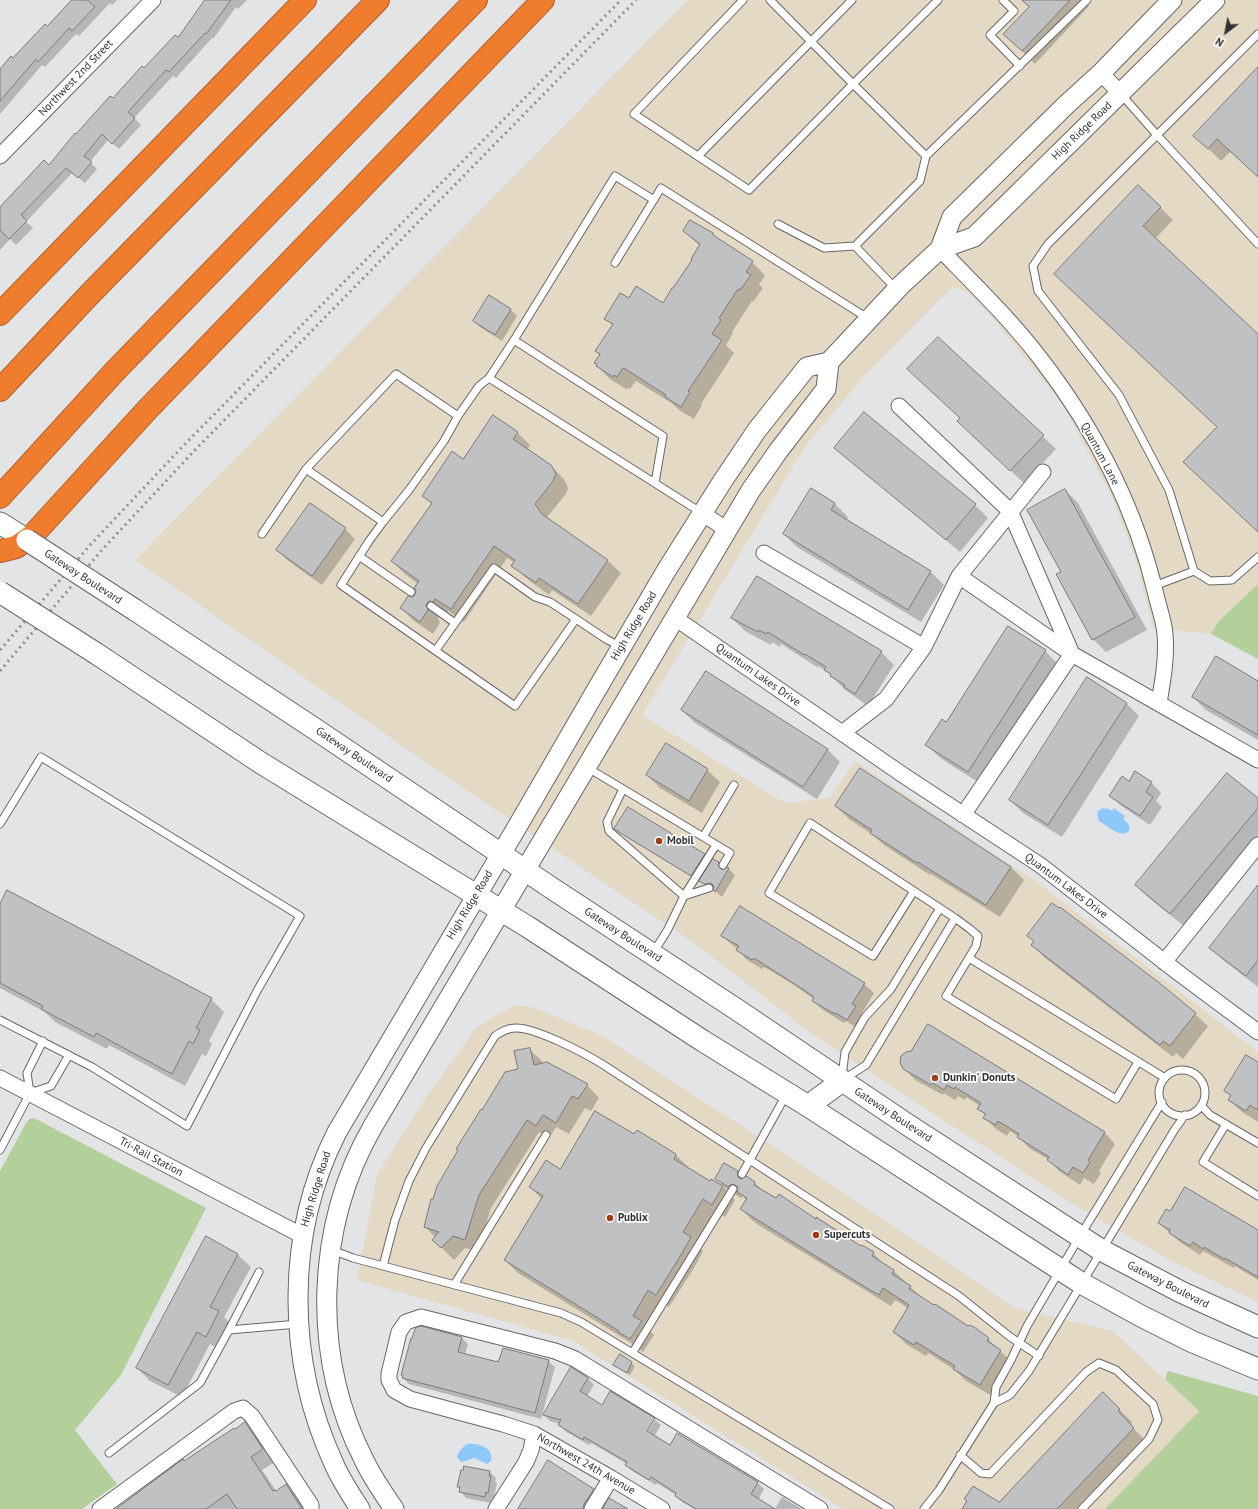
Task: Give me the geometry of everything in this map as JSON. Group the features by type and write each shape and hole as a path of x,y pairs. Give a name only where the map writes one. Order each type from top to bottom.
{"highway":[{"path":"0,314 305,0"},
{"path":"0,390 84,300 378,0"},
{"path":"0,497 120,365 476,0"},
{"path":"0,551 16,547 27,540 146,411 543,0"}],"main road":[{"name":"Gateway Boulevard","path":"0,523 135,610 842,1081 1101,1250 1181,1292 1258,1327"},
{"path":"0,592 97,654 267,767 477,895 702,1040 788,1093 1081,1283 1186,1339 1258,1370"},
{"path":"808,1106 842,1081"}],"street":[{"name":"Northwest 2nd Street","path":"0,156 153,0"},
{"name":"High Ridge Road","path":"940,249 952,217 1101,73 1172,0"},
{"name":"High Ridge Road","path":"360,1509 334,1466 318,1426 305,1373 298,1324 302,1236 318,1174 337,1132 702,513 757,430 807,367 829,362 896,290 940,249 974,237 1215,0"},
{"path":"1101,73 1120,93"},
{"name":"Quantum Lane","path":"940,249 1008,320 1040,357 1068,397 1094,439 1116,482 1135,528 1154,586 1165,633 1164,672 1159,703"},
{"path":"394,1509 364,1461 350,1428 340,1400 332,1360 326,1314 330,1249 339,1205 349,1175 364,1142 751,490 779,450 826,389 829,362"},
{"path":"898,406 1010,511 1072,654"},
{"path":"842,733 886,699 924,647 959,576 1043,472"},
{"path":"702,513 728,530"},
{"path":"764,553 924,647"},
{"path":"959,576 1072,654 1258,760"},
{"name":"Quantum Lakes Drive","path":"675,618 963,815 1040,865 1164,962 1258,1032"},
{"path":"963,815 1072,654"},
{"path":"1164,962 1258,845"},
{"name":"Tri-Rail Station","path":"0,1078 302,1236"},
{"path":"302,1236 330,1249"},
{"name":"Northwest 24th Avenue","path":"662,1509 534,1434 503,1424 410,1399 394,1390 389,1380 389,1374 399,1332 406,1322 421,1318 555,1351 575,1359 820,1509"},
{"path":"313,1407 340,1400"},
{"path":"100,1509 234,1411 243,1408 252,1416 311,1505 311,1509"},
{"path":"496,1509 526,1462 531,1450 534,1434"},
{"path":"592,1509 611,1478"}],"lane":[{"path":"743,0 634,114 749,190 938,0"},
{"path":"770,0 926,156"},
{"path":"698,156 852,0"},
{"path":"1003,0 1014,11 990,35 1020,66"},
{"path":"778,224 824,248 855,246 920,181 926,156 1087,0"},
{"path":"1258,34 1048,244 1033,266 1038,290 1119,395 1169,490 1194,571 1210,580 1232,580 1250,566 1258,557"},
{"path":"1120,93 1258,244"},
{"path":"576,619 515,706 341,585 383,522 409,490 444,441 458,416 479,386 489,378 615,176 654,200"},
{"path":"615,263 661,188 869,319"},
{"path":"855,246 896,290"},
{"path":"514,340 663,436 655,483"},
{"path":"262,534 306,469 396,374 458,416"},
{"path":"489,378 702,513"},
{"path":"306,469 383,522"},
{"path":"359,556 411,592"},
{"path":"436,650 494,568 535,597 550,602 606,639 622,647"},
{"path":"1154,586 1194,571"},
{"path":"431,606 455,623"},
{"path":"0,824 41,757 300,916 257,992 187,1126 92,1067 44,1041 0,1020"},
{"path":"586,767 730,853 723,865"},
{"path":"703,837 734,785"},
{"path":"623,789 606,822 609,831 684,896"},
{"path":"914,891 873,956 768,893 810,824 914,891 940,908 978,936 976,946 946,996 1116,1099 1138,1062"},
{"path":"652,954 667,931 684,896 716,845"},
{"path":"684,896 709,888"},
{"path":"842,1081 845,1052 865,1017 891,989 940,908"},
{"path":"842,1081 866,1065 955,918"},
{"path":"969,958 1165,1078"},
{"path":"384,1266 395,1220 409,1181 417,1166 491,1041 495,1036 508,1029 522,1028 539,1033 591,1057 959,1296 1039,1356"},
{"path":"0,1150 30,1093 26,1073 44,1041"},
{"path":"30,1093 51,1086 69,1055"},
{"path":"1181,1070 1189,1071 1202,1081 1205,1088 1205,1097 1197,1110 1185,1115 1178,1115 1171,1113 1166,1108 1162,1102 1160,1090 1165,1078 1173,1072 1181,1070"},
{"path":"742,1174 766,1133 772,1118 788,1093"},
{"path":"924,1509 939,1490 994,1403 996,1387 1020,1343 1027,1326 1162,1102"},
{"path":"1201,1105 1210,1115 1258,1143"},
{"path":"994,1403 1010,1395 1039,1356 1081,1283 1185,1115"},
{"path":"1226,1124 1203,1162 1258,1196"},
{"path":"454,1285 546,1135"},
{"path":"633,1352 732,1189"},
{"path":"330,1249 348,1257 571,1317 592,1327 890,1509"},
{"path":"109,1453 200,1383 259,1272"},
{"path":"229,1330 298,1324"},
{"path":"960,1455 982,1474 990,1474 1086,1372 1099,1363 1116,1370 1153,1404 1158,1420 1149,1439 1082,1509"}],"shaded area":[{"path":"688,0 1258,0 1258,584 1219,621 1211,634 1153,628 1136,561 1112,497 1062,404 990,315 967,292 952,287 866,374 806,445 642,715 785,803 830,798 855,761 1041,885 1258,1052 1258,1302 1173,1262 1066,1200 813,1035 694,943 476,797 135,560"},
{"path":"514,1005 533,1007 602,1036 785,1154 1015,1308 1113,1331 1199,1411 1105,1509 843,1509 573,1341 357,1280 377,1175 425,1099 476,1028"}],"green space":[{"path":"1258,584 1258,659 1211,634 1219,621"},
{"path":"34,1118 206,1208 121,1375 75,1430 117,1484 82,1509 0,1509 0,1171 26,1123 29,1119"},
{"path":"1168,1371 1258,1396 1258,1509 1105,1509 1199,1411 1165,1379"}],"water":[{"path":"1103,808 1107,808 1112,811 1114,808 1125,816 1123,819 1129,826 1129,831 1122,834 1118,833 1099,821 1097,812"},
{"path":"467,1444 476,1444 488,1449 491,1456 491,1461 487,1464 474,1458 463,1462 460,1461 457,1457"}],"building":[{"path":"72,0 87,0 95,7 72,31 69,28 38,62 36,59 0,101 0,69 11,56 13,58 45,24 47,26"},
{"path":"205,0 231,0 206,34 205,33 169,72 166,70 128,112 135,118 112,144 102,134 84,156 92,162 78,178 66,168 21,215 27,221 9,239 0,230 0,207 44,160 49,165 75,133 76,134 110,96 113,98 142,66 144,68 175,35 178,37"},
{"path":"1022,0 1070,0 1022,51 1003,34 1029,7"},
{"path":"1258,67 1258,177 1217,139 1208,149 1193,136"},
{"path":"1138,185 1161,207 1143,226 1258,334 1258,532 1183,462 1217,427 1054,274"},
{"path":"690,220 713,233 713,235 753,261 746,272 751,275 740,290 738,289 719,318 721,320 712,334 722,340 688,391 690,392 681,407 665,397 666,395 627,370 623,368 617,377 614,375 613,377 596,366 597,364 594,363 600,354 595,351 613,324 604,319 620,293 629,298 636,286 663,303 692,260 691,259 700,244 683,231"},
{"path":"489,295 511,309 495,335 473,321"},
{"path":"938,337 1044,435 1010,471 957,421 960,418 907,369"},
{"path":"864,412 976,504 946,540 834,448"},
{"path":"493,415 518,432 513,439 551,465 556,474 553,481 535,504 542,514 608,560 578,604 539,578 536,583 511,566 515,560 494,546 451,609 435,599 434,602 429,601 426,605 428,610 420,622 400,608 408,596 413,597 416,590 414,588 419,581 391,561 432,503 422,496 452,451 463,459"},
{"path":"811,488 835,503 831,510 931,571 908,610 783,534"},
{"path":"1065,489 1135,617 1092,640 1056,574 1061,572 1027,510"},
{"path":"310,503 346,528 312,576 276,550"},
{"path":"757,576 882,651 855,694 844,687 845,685 830,676 831,674 824,670 826,667 805,654 804,655 768,632 766,634 759,630 758,632 731,618"},
{"path":"1008,626 1046,650 968,772 925,745 942,719 946,722"},
{"path":"1216,656 1258,681 1258,735 1192,697"},
{"path":"706,671 828,749 803,787 681,710"},
{"path":"1087,677 1127,703 1048,825 1009,800"},
{"path":"666,743 708,769 689,801 646,775"},
{"path":"860,768 1011,867 986,905 870,833 872,830 835,806"},
{"path":"1135,771 1152,782 1146,792 1153,797 1140,816 1109,796 1122,776 1129,781"},
{"path":"1227,773 1258,798 1258,808 1170,914 1135,885"},
{"name":"Mobil","path":"628,807 705,854 691,876 614,829"},
{"path":"713,859 719,862 718,865 721,869 725,869 727,867 729,868 715,892 712,884 704,884 699,881"},
{"path":"1258,885 1258,960 1246,976 1209,948"},
{"path":"7,890 212,998 196,1028 200,1030 193,1044 189,1041 172,1074 96,1033 94,1037 41,1009 43,1006 0,983 0,904"},
{"path":"1052,903 1059,908 1060,907 1196,1013 1170,1046 1163,1041 1160,1045 1031,945 1034,941 1027,936"},
{"path":"740,906 865,983 852,1004 856,1006 847,1020 812,1001 814,997 754,958 752,960 736,950 739,946 721,936"},
{"path":"928,1024 1105,1132 1088,1160 1090,1162 1083,1173 1073,1167 1068,1175 1047,1160 1049,1157 1017,1137 1019,1134 998,1121 996,1125 983,1118 986,1114 977,1109 981,1103 955,1087 954,1089 947,1085 944,1090 933,1083 931,1085 903,1069 900,1062 901,1056 906,1052 911,1051"},
{"path":"530,1048 534,1065 547,1062 588,1084 578,1099 572,1096 556,1123 543,1115 536,1126 527,1120 479,1195 465,1240 453,1236 441,1248 432,1240 439,1232 424,1227 431,1199 433,1199 437,1186 458,1150 456,1149 505,1072 518,1069 514,1051"},
{"path":"1246,1055 1258,1062 1258,1110 1250,1105 1246,1111 1228,1100 1231,1095 1224,1091"},
{"name":"Publix","path":"595,1111 634,1134 637,1130 676,1154 674,1159 710,1181 711,1179 723,1186 712,1205 703,1199 683,1232 691,1237 681,1255 656,1295 648,1290 633,1316 642,1321 630,1339 504,1260 543,1196 529,1187 546,1160 560,1169"},
{"path":"724,1163 738,1171 737,1174 739,1178 742,1179 746,1176 755,1182 754,1185 776,1198 779,1194 816,1219 816,1217 861,1246 862,1245 874,1252 872,1256 894,1270 892,1274 911,1286 909,1289 968,1326 974,1327 989,1338 987,1341 1001,1350 980,1385 953,1369 955,1366 916,1342 914,1345 893,1332 909,1305 883,1288 879,1295 870,1290 740,1209 747,1198 737,1192 738,1187 731,1184 729,1187 715,1179"},
{"path":"1185,1187 1258,1230 1258,1277 1204,1247 1203,1249 1193,1242 1190,1246 1169,1233 1170,1230 1158,1223 1166,1209 1170,1211"},
{"path":"206,1236 238,1254 210,1307 219,1311 206,1337 197,1332 168,1385 136,1368"},
{"path":"421,1326 462,1337 458,1352 498,1362 503,1348 549,1360 535,1413 402,1378 403,1375 401,1375 411,1338 415,1329"},
{"path":"620,1354 632,1362 627,1373 613,1365"},
{"path":"571,1367 588,1378 580,1391 602,1405 610,1391 655,1418 647,1431 670,1445 677,1433 758,1482 751,1494 775,1509 696,1509 675,1496 676,1493 651,1477 649,1480 625,1465 627,1462 586,1438 584,1437 583,1440 558,1425 561,1420 543,1415"},
{"path":"1103,1392 1120,1409 1118,1411 1134,1428 1057,1509 962,1509 967,1501 964,1499 973,1486 999,1502"},
{"path":"245,1422 263,1449 251,1457 273,1491 276,1491 286,1484 302,1509 237,1509 227,1494 206,1509 116,1509 183,1459 184,1461"},
{"path":"548,1460 594,1489 584,1504 583,1509 518,1509"},
{"path":"464,1466 490,1471 489,1476 491,1476 488,1493 486,1492 485,1497 459,1492 460,1487 457,1487 461,1470 463,1470"},
{"path":"609,1498 628,1509 603,1509"}],"railway":[{"path":"0,650 91,544 186,443 621,0"},
{"path":"0,671 101,551 194,451 636,0"}],"place":[{"name":"Mobil","path":"659,841"},
{"name":"Dunkin' Donuts","path":"935,1078"},
{"name":"Publix","path":"610,1218"},
{"name":"Supercuts","path":"816,1235"}]}
